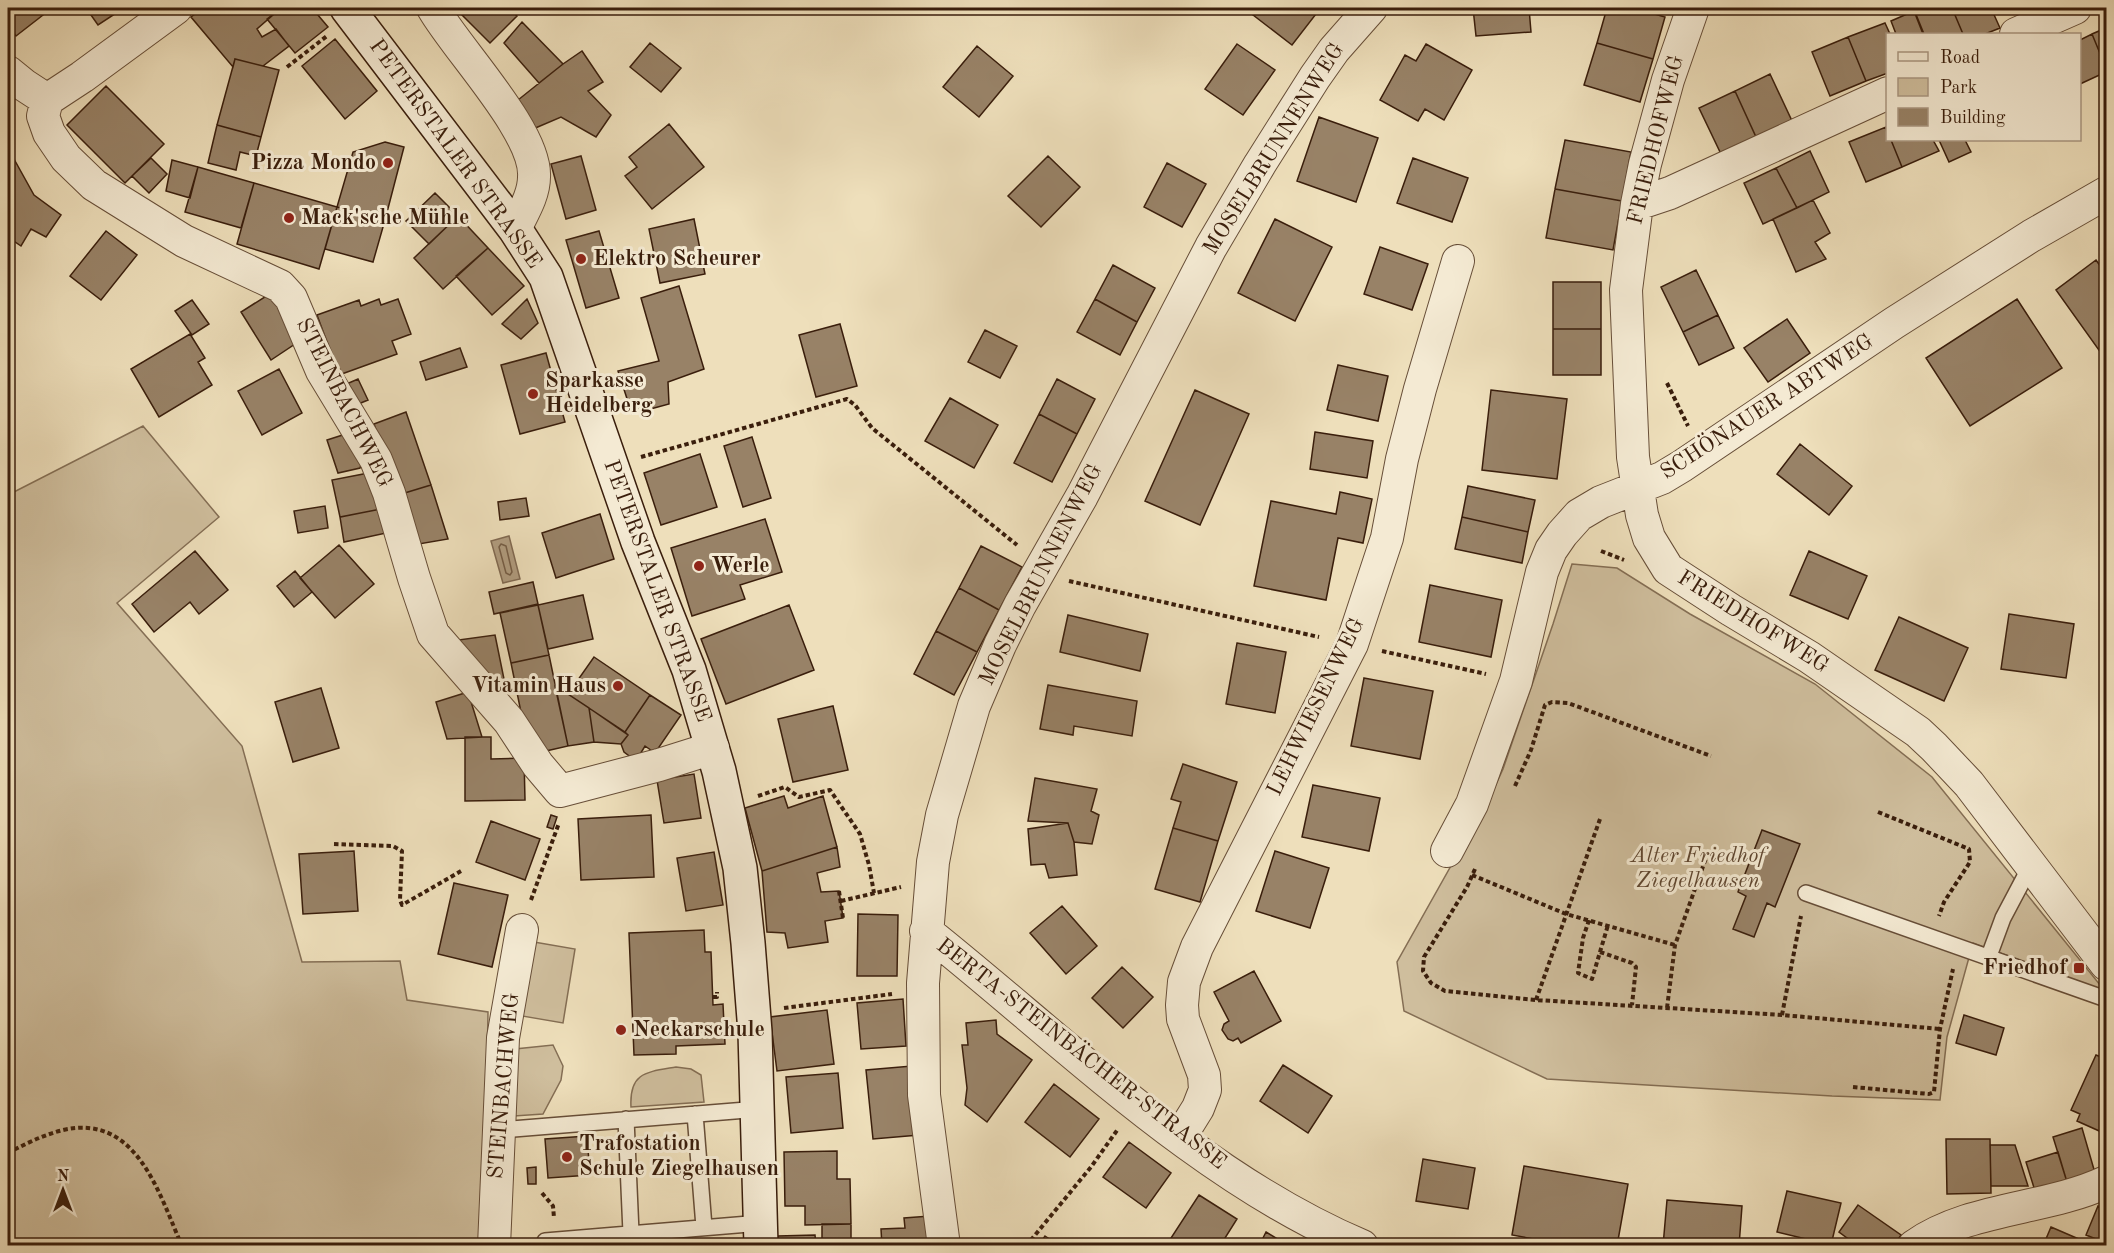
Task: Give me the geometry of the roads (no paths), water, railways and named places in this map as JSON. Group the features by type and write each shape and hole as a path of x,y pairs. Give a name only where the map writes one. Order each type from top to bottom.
{"main road":[{"name":"PETERSTALER STRASSE","path":"347,8 534,257 549,287 630,520 689,670 728,805 743,892 759,1109 761,1234"}],"street":[{"path":"8,72 24,86 47,100 176,8"},
{"path":"433,8 512,118 528,145 534,162 534,177 531,194 515,229"},
{"name":"MOSELBRUNNENWEG","path":"944,1245 924,1095 923,990 926,931 931,880 942,814 974,706 1000,645 1051,571 1082,495 1217,236 1315,77 1334,50 1371,8"},
{"name":"FRIEDHOFWEG","path":"1693,8 1668,80 1645,164 1636,204 1626,290 1633,457 1642,515 1649,538 1668,569 1809,657 1918,732 1969,784 2106,964"},
{"path":"2018,33 2074,8"},
{"path":"1636,204 1670,193 1886,93"},
{"name":"STEINBACHWEG","path":"47,100 44,116 49,133 66,158 94,185 184,241 280,286 291,298 322,370 376,460 389,493 414,578 434,634 509,722 538,765 560,791 713,748"},
{"name":"SCHÖNAUER ABTWEG","path":"1447,851 1472,804 1512,692 1542,572 1551,550 1579,515 1601,502 1662,478 1702,454 1750,419 1894,323 2031,236 2101,207"},
{"name":"LEHWIESENWEG","path":"1180,1137 1198,1108 1205,1090 1204,1075 1184,1018 1183,993 1187,972 1203,936 1352,644 1388,538 1402,459 1458,261"},
{"name":"STEINBACHWEG","path":"494,1245 503,1038 522,930"},
{"name":"BERTA-STEINBÄCHER-STRASSE","path":"926,931 1046,1031 1215,1163 1305,1219 1362,1245"},
{"path":"1914,1245 1934,1233 1964,1222 2072,1195 2106,1182"}],"lane":[{"path":"1989,956 2003,918 2031,865"},
{"path":"1806,893 2106,999"},
{"path":"500,1130 759,1109"},
{"path":"695,1114 704,1227"},
{"path":"626,1119 631,1233"},
{"path":"545,1241 579,1241 631,1233 704,1227 761,1234"}],"water":[{"path":"509,536 520,579 503,583 491,541"}],"place":[{"name":"Pizza Mondo","path":"388,163"},
{"name":"Mack'sche Mühle","path":"289,218"},
{"name":"Elektro Scheurer","path":"581,259"},
{"name":"Sparkasse Heidelberg","path":"533,394"},
{"name":"Werle","path":"699,566"},
{"name":"Vitamin Haus","path":"618,686"},
{"name":"Friedhof","path":"2079,968"},
{"name":"Neckarschule","path":"621,1030"},
{"name":"Trafostation Schule Ziegelhausen","path":"567,1157"}],"park label":[{"name":"Alter Friedhof Ziegelhausen","path":"1698,868"}]}
